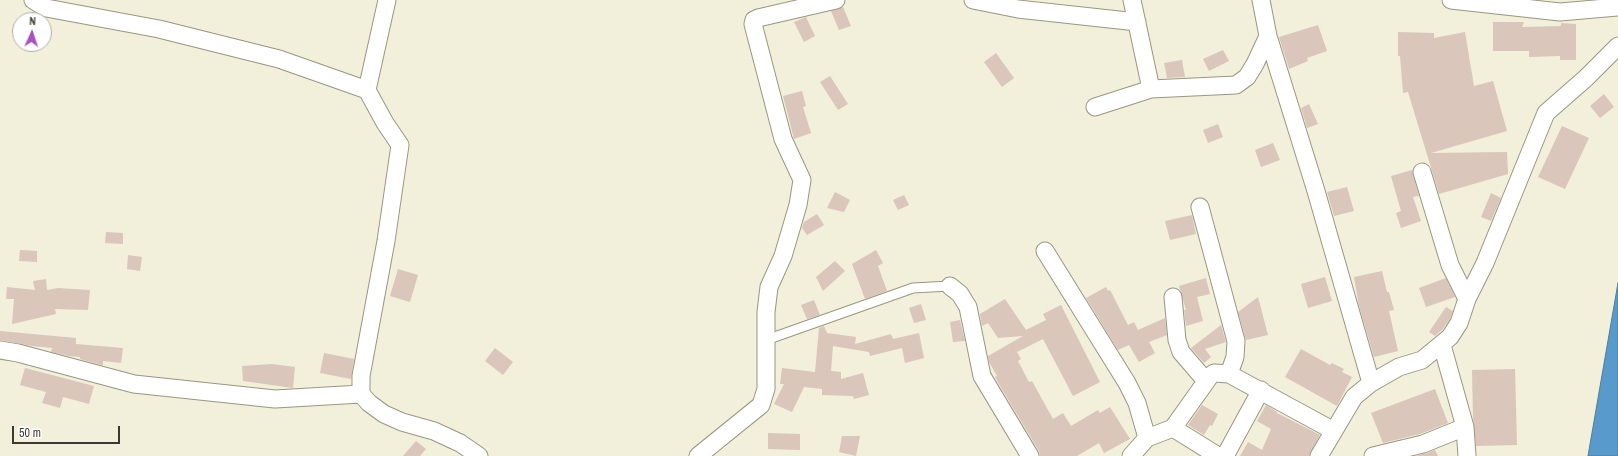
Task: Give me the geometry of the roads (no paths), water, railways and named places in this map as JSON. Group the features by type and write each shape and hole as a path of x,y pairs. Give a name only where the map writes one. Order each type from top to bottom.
{"street":[{"path":"33,0 46,8 159,29 279,59 367,90"},
{"path":"387,0 367,90 385,123 400,144 386,241 361,376 361,394 369,403 384,414 402,422 434,431 460,443 479,456"},
{"path":"698,456 761,405 766,389 766,312 769,287 783,256 798,205 802,180 783,139 753,24 754,20 836,0"},
{"path":"973,0 1025,5 1137,22"},
{"path":"1132,0 1152,89"},
{"path":"1261,0 1268,36 1316,191 1371,383"},
{"path":"1451,0 1560,12 1618,7"},
{"path":"1095,107 1152,89 1236,85 1247,76 1255,64 1268,36"},
{"path":"1319,456 1354,397 1371,383 1399,367 1422,360 1450,337 1459,323 1467,299 1485,264 1546,113 1586,78 1618,46"},
{"path":"1422,172 1450,265 1467,299"},
{"path":"1200,207 1236,341 1235,357 1229,374"},
{"path":"1046,251 1127,383 1137,403 1147,438"},
{"path":"950,286 960,294 968,307 982,376 1030,456"},
{"path":"1173,297 1177,340 1181,352 1206,381"},
{"path":"1442,345 1465,427 1467,456"},
{"path":"0,350 18,353 134,384 275,399 361,394"},
{"path":"1131,456 1147,438 1173,428 1206,381 1214,373 1229,374 1261,390 1334,431"},
{"path":"1225,456 1261,390"},
{"path":"1373,456 1422,444 1465,427"},
{"path":"1173,428 1218,456"}],"lane":[{"path":"766,340 913,288 950,286"}],"water":[{"path":"1618,283 1618,456 1588,456"}]}
